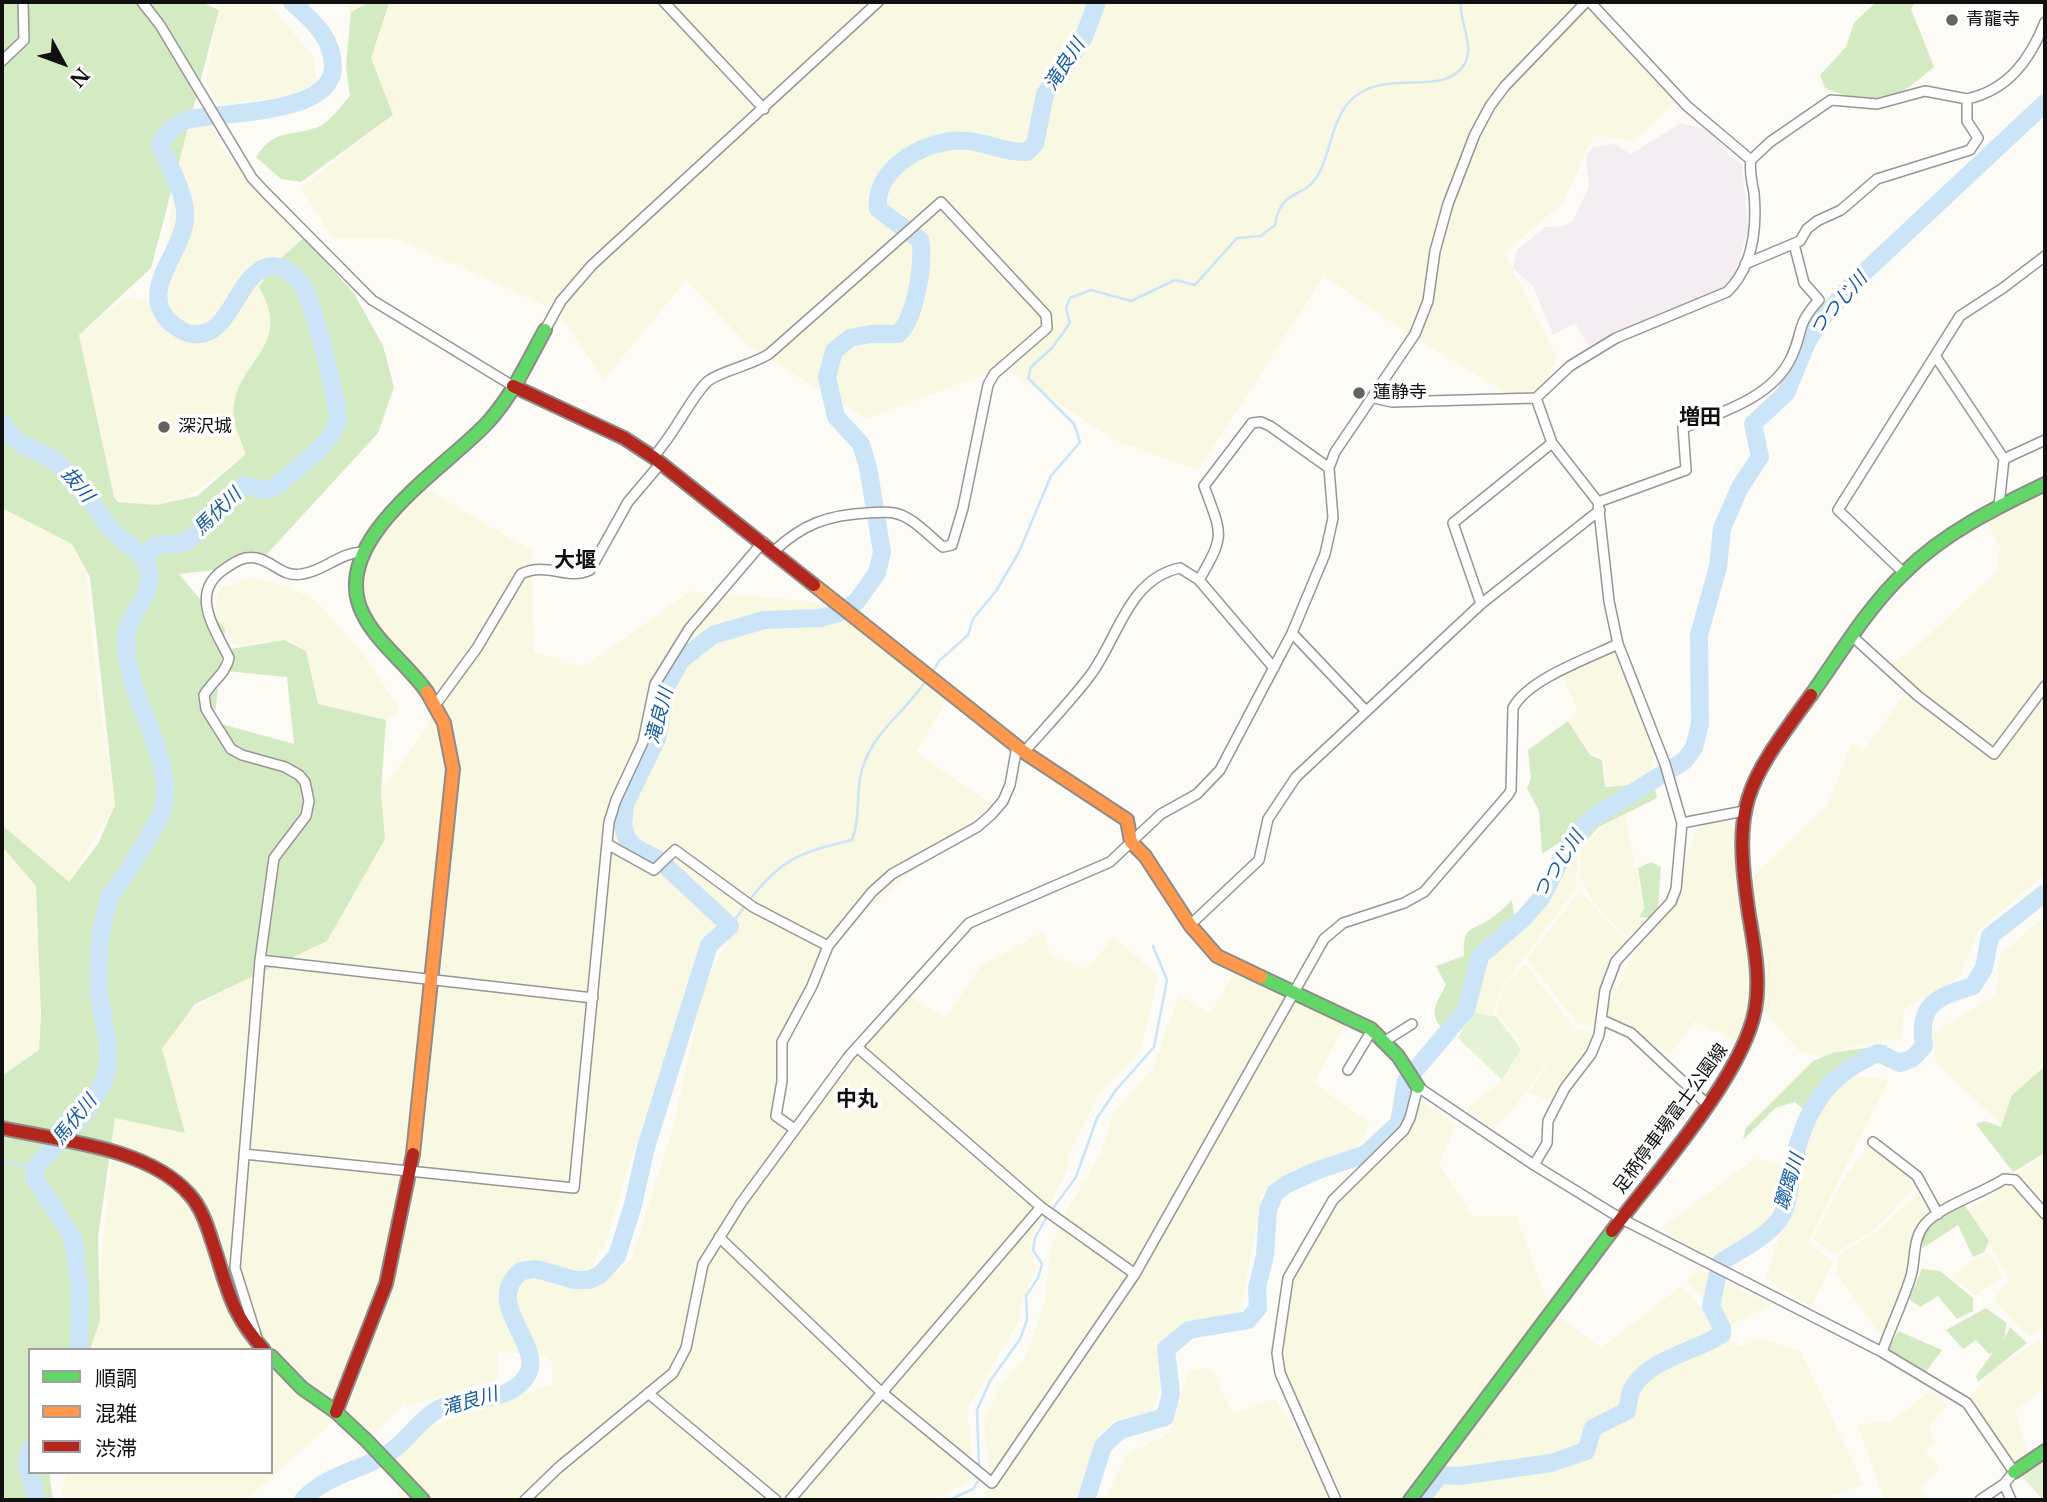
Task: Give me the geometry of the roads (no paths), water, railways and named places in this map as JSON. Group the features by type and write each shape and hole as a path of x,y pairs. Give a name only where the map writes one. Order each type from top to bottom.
{"street":[{"path":"2,61 24,40 23,2"},
{"path":"142,2 160,25 252,178 312,236 358,288 382,307 513,386 624,438 657,460 1021,749 1127,820 1131,842 1145,856 1190,925 1217,956 1372,1030 1385,1041 1413,1079 1534,1165 1620,1218 1882,1352 1966,1403 2014,1472"},
{"path":"664,2 764,108"},
{"path":"336,1412 386,1284 411,1171 453,769 452,743 436,704 362,613 356,588 356,571 362,552 384,523 487,424 513,386 561,301 592,265 878,2"},
{"path":"525,1500 558,1468 673,1373 687,1348 703,1264 719,1237 793,1128 857,1047 969,923 1110,862 1161,814 1197,794 1220,770 1292,633 1329,540 1333,518 1328,468 1415,334 1424,313 1435,251 1448,204 1475,134 1506,86 1588,2 1687,106 1751,160 1755,214 1753,239 1745,264 1727,292 1616,338 1570,366 1536,398 1392,402 1374,398"},
{"path":"1751,160 1770,142 1831,100 1877,104 1925,91 1966,99 1985,94 2016,73 2045,22"},
{"path":"1745,264 1794,244 1817,221 1840,211 1877,179 1970,150 1978,138 1967,121 1966,99"},
{"path":"244,1154 574,1188 612,811 643,743 655,684 689,629 769,547 820,519 894,513 908,518 943,547 952,545 964,508 988,385 994,374 1047,328 1046,315 941,202 769,354 752,365 707,382 623,510 590,570 573,574 541,566 521,574 463,668 436,704"},
{"path":"1190,925 1259,860 1268,819 1296,777 1481,604 1599,506 1686,470 1683,428 1744,402 1784,371 1793,356 1803,318 1819,300 1804,283 1794,244"},
{"path":"1904,573 1838,510 1936,357 1959,316 2003,288 2045,256"},
{"path":"1936,357 2004,458 1999,505"},
{"path":"1534,1165 1547,1143 1548,1121 1565,1088 1591,1054 1602,1020 1605,990 1616,961 1671,902 1676,888 1682,823 1665,764 1618,644 1607,589 1599,506 1552,443 1536,398"},
{"path":"1199,580 1219,545 1218,524 1204,486 1252,423 1261,422 1270,426 1328,468"},
{"path":"2004,458 2026,446 2045,440"},
{"path":"1481,604 1453,523 1552,443"},
{"name":"足柄停車場富士公園線","path":"1410,1500 1737,1062 1758,1006 1759,981 1740,844 1749,790 1765,760 1853,636 1904,573 1945,538 1999,505 2045,484"},
{"path":"262,1348 245,1307 235,1268 260,960 274,858 306,816 309,801 305,782 299,775 285,767 242,755 231,749 206,709 204,695 210,684 226,671 229,658 205,608 205,592 224,569 245,557 260,559 285,573 301,575 346,553 362,552"},
{"path":"793,1128 776,1116 782,1081 782,1042 812,986 828,946 872,892 892,874 967,833 991,815 1003,801 1021,749 1103,657 1126,607 1132,601 1163,572 1180,568 1199,580 1274,668"},
{"path":"1292,633 1367,711"},
{"path":"1853,636 1918,696 1994,754 2045,686"},
{"path":"719,1237 880,1391 992,1483 1135,1274 1324,940 1343,923 1404,903 1424,892 1511,790 1513,708 1516,701 1550,676 1618,644"},
{"path":"1682,823 1744,811"},
{"path":"609,845 654,870 675,850 746,902 828,946"},
{"path":"260,960 593,998"},
{"path":"1602,1020 1631,1033 1707,1104"},
{"path":"1385,1041 1412,1024"},
{"path":"1348,1070 1372,1030"},
{"path":"857,1047 1041,1207 1135,1274"},
{"path":"1336,1500 1280,1373 1277,1353 1288,1278 1333,1200 1404,1130 1410,1118 1413,1079"},
{"path":"8,1130 75,1143 155,1165 181,1181 204,1213 236,1316 262,1348"},
{"path":"1873,1142 1917,1176 1938,1214"},
{"path":"1882,1352 1912,1272 1917,1241 1925,1224 1938,1214 1980,1195 2004,1179 2015,1180 2045,1214"},
{"path":"790,1500 880,1391 1041,1207"},
{"path":"273,1358 302,1388 336,1412 367,1441 422,1500"},
{"path":"648,1393 776,1500"},
{"path":"1980,1500 2045,1451"},
{"path":"2004,1484 2011,1500"}],"waterway":[{"name":"馬伏川","path":"144,559 156,545 186,543 244,485 266,490 275,487 320,448 337,422 330,376 313,312 303,287 290,273 273,266 260,270 250,279 226,316 217,326 205,333 191,334 172,324 162,311 158,297 160,283 180,239 185,210 175,177 160,145 168,133 187,120 295,103 315,95 328,83 333,67 329,47 320,30 292,2"},
{"name":"滝良川","path":"303,1500 332,1479 377,1460 395,1449 436,1410 454,1403 504,1393 521,1383 529,1370 530,1357 511,1314 508,1299 510,1285 521,1271 536,1269 575,1280 589,1280 600,1275 617,1256 633,1205 646,1147 709,945 730,926 658,859 636,848 627,839 623,825 625,804 657,739 665,689 681,660 713,635 764,620 820,618 842,612 857,601 877,573 882,552 868,467 861,444 836,417 827,377 834,351 850,338 871,334 898,334 914,304 920,276 920,240 878,209 879,194 895,167 922,149 938,143 968,141 1027,152 1035,144 1045,94 1083,39 1097,2"},
{"path":"931,674 939,661 968,635 973,619 996,591 1019,552 1051,476 1080,442 1074,424 1028,378 1031,367 1052,348 1070,323 1066,308 1070,298 1091,290 1131,301 1175,280 1195,285 1237,238 1261,236 1275,225 1278,213 1287,199 1313,183 1326,157 1339,118 1350,101 1379,85 1442,80 1454,75 1464,65 1468,41 1461,2"},
{"name":"つつじ川","path":"1086,1500 1103,1446 1120,1430 1165,1417 1171,1394 1166,1349 1189,1330 1248,1320 1258,1308 1257,1288 1265,1255 1268,1210 1275,1193 1287,1184 1318,1170 1366,1154 1399,1123 1406,1081 1466,1010 1480,956 1524,918 1542,897 1573,836 1595,816 1684,761 1694,748 1700,724 1699,635 1718,567 1722,528 1740,487 1760,457 1753,424 1786,393 1808,340 1825,315 1855,281 2045,103"},
{"name":"馬伏川","path":"2,423 16,440 53,460 69,473 110,528 142,556 150,580 127,630 127,656 136,693 162,768 164,805 149,836 110,896 104,919 98,968 108,1049 103,1082 91,1105 36,1166 34,1177 73,1238 80,1294 79,1348"},
{"path":"749,901 782,866 806,853 852,840 857,820 860,780 870,749 927,679"},
{"name":"躑躅川","path":"1420,1500 1440,1475 1459,1476 1551,1463 1586,1451 1593,1428 1627,1411 1632,1389 1649,1370 1722,1334 1722,1328 1711,1306 1720,1263 1766,1233 1782,1215 1802,1131 1819,1099 1843,1073 1878,1053 1900,1063 1913,1058 1924,1046 1924,1020 1927,1011 1940,998 1973,986 1984,968 1990,936 2045,893"},
{"path":"730,926 745,906"},
{"path":"1051,1211 1076,1177 1097,1118 1116,1090 1154,1047 1167,980 1153,946"},
{"path":"2,1160 36,1169"},
{"path":"979,1468 977,1410 990,1381 1020,1339 1027,1320 1026,1296 1038,1278 1042,1264 1033,1250 1035,1238 1047,1216"},
{"name":"馬伏川","path":"28,1460 28,1468"},
{"name":"馬伏川","path":"30,1474 37,1500"},
{"path":"949,1500 973,1489 980,1478"}],"place":[{"name":"青龍寺","path":"1952,20"},
{"name":"蓮静寺","path":"1359,393"},
{"name":"深沢城","path":"164,427"}],"district":[{"name":"増田","path":"1700,418"},
{"name":"大堰","path":"575,561"},
{"name":"中丸","path":"857,1100"}],"water label":[{"name":"抜川","path":"77,485"}]}
